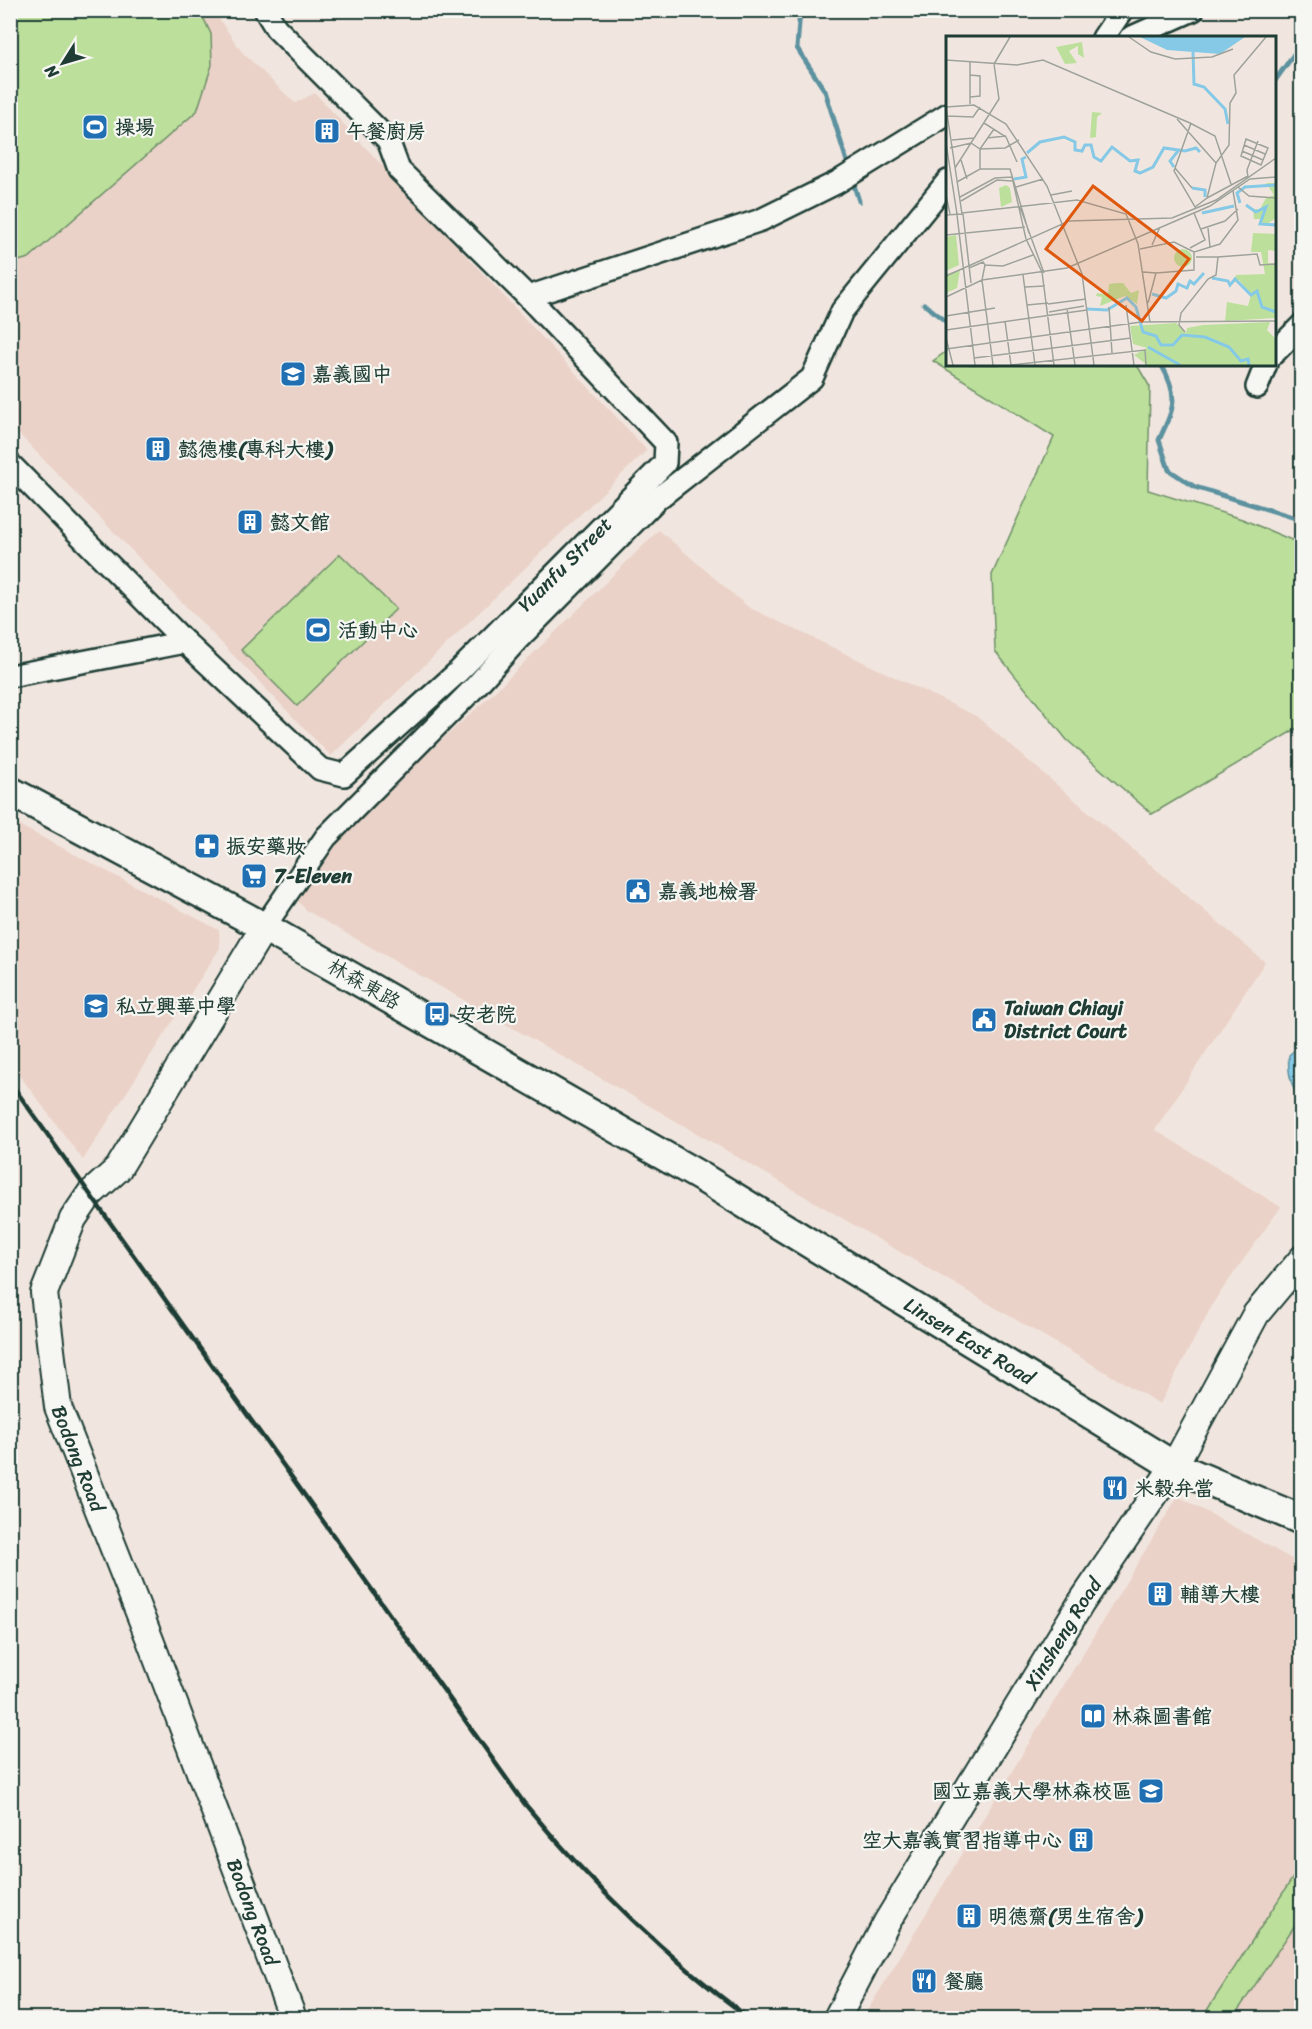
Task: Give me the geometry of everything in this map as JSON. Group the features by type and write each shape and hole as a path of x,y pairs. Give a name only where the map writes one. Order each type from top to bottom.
{"main road":[{"path":"10,791 264,927"},
{"name":"Linsen East Road","path":"264,927 703,1178 1174,1466 1302,1520"}],"street":[{"path":"265,10 276,28 388,140 399,170 528,297 761,220 836,183 946,115"},
{"path":"1104,36 1122,10"},
{"path":"1134,36 1193,10"},
{"name":"Yuanfu Street","path":"264,927 326,837 656,500 812,378 842,311 946,183"},
{"name":"Yuanfu Street","path":"185,642 320,769 344,775 458,672 581,550 665,463 666,443 528,297"},
{"path":"1276,352 1302,325"},
{"path":"1257,387 1265,366"},
{"path":"10,464 185,642"},
{"path":"10,676 185,642"},
{"name":"Bodong Road","path":"264,927 118,1169 90,1194 73,1219 44,1293 58,1407 150,1640 293,2019"},
{"name":"Xinsheng Road","path":"837,2019 887,1922 1069,1623 1174,1466 1256,1314 1302,1259"}],"shaded area":[{"name":"嘉義國中","path":"213,10 242,52 295,103 315,93 647,450 331,756 11,426 11,11"},
{"path":"659,530 748,607 976,716 1265,962 1155,1130 1281,1207 1215,1300 1160,1404 662,1113 307,911 296,899 357,817 489,697"},
{"name":"私立興華中學","path":"11,821 219,930 220,948 83,1160 11,1064"},
{"name":"國立嘉義大學林森校區","path":"1178,1496 1301,1564 1301,2018 863,2018"}],"green space":[{"name":"操場","path":"11,10 200,11 211,34 212,65 197,111 29,258 11,263"},
{"path":"946,352 946,366 1138,366 1150,387 1148,490 1242,519 1301,544 1301,726 1152,814 1067,740 995,651 992,575 1054,437 933,361"},
{"name":"活動中心","path":"340,554 396,609 297,706 241,650"},
{"path":"1301,1865 1301,1916 1233,2018 1202,2018"}],"water":[{"path":"1301,1044 1302,1101 1299,1101 1291,1079 1289,1055"}],"waterway":[{"path":"800,10 797,48 825,91 849,168"},
{"path":"1276,79 1302,43"},
{"path":"852,179 859,201"},
{"path":"924,304 946,321"},
{"path":"1162,366 1173,394 1171,411 1159,440 1169,470 1195,487 1302,520"}],"railway":[{"path":"10,1082 524,1803 549,1833 630,1918 688,1970 749,2018"}],"place":[{"name":"操場","path":"95,127"},
{"name":"午餐廚房","path":"327,131"},
{"name":"嘉義國中","path":"293,374"},
{"name":"懿德樓(專科大樓)","path":"158,449"},
{"name":"懿文館","path":"250,522"},
{"name":"活動中心","path":"318,630"},
{"name":"振安藥妝","path":"207,846"},
{"name":"7-Eleven","path":"254,876"},
{"name":"嘉義地檢署","path":"638,891"},
{"name":"私立興華中學","path":"96,1006"},
{"name":"安老院","path":"437,1014"},
{"name":"Taiwan Chiayi District Court","path":"984,1020"},
{"name":"米穀弁當","path":"1115,1488"},
{"name":"輔導大樓","path":"1160,1594"},
{"name":"林森圖書館","path":"1093,1716"},
{"name":"國立嘉義大學林森校區","path":"1151,1791"},
{"name":"空大嘉義實習指導中心","path":"1081,1840"},
{"name":"明德齋(男生宿舍)","path":"969,1916"},
{"name":"餐廳","path":"924,1981"}]}
